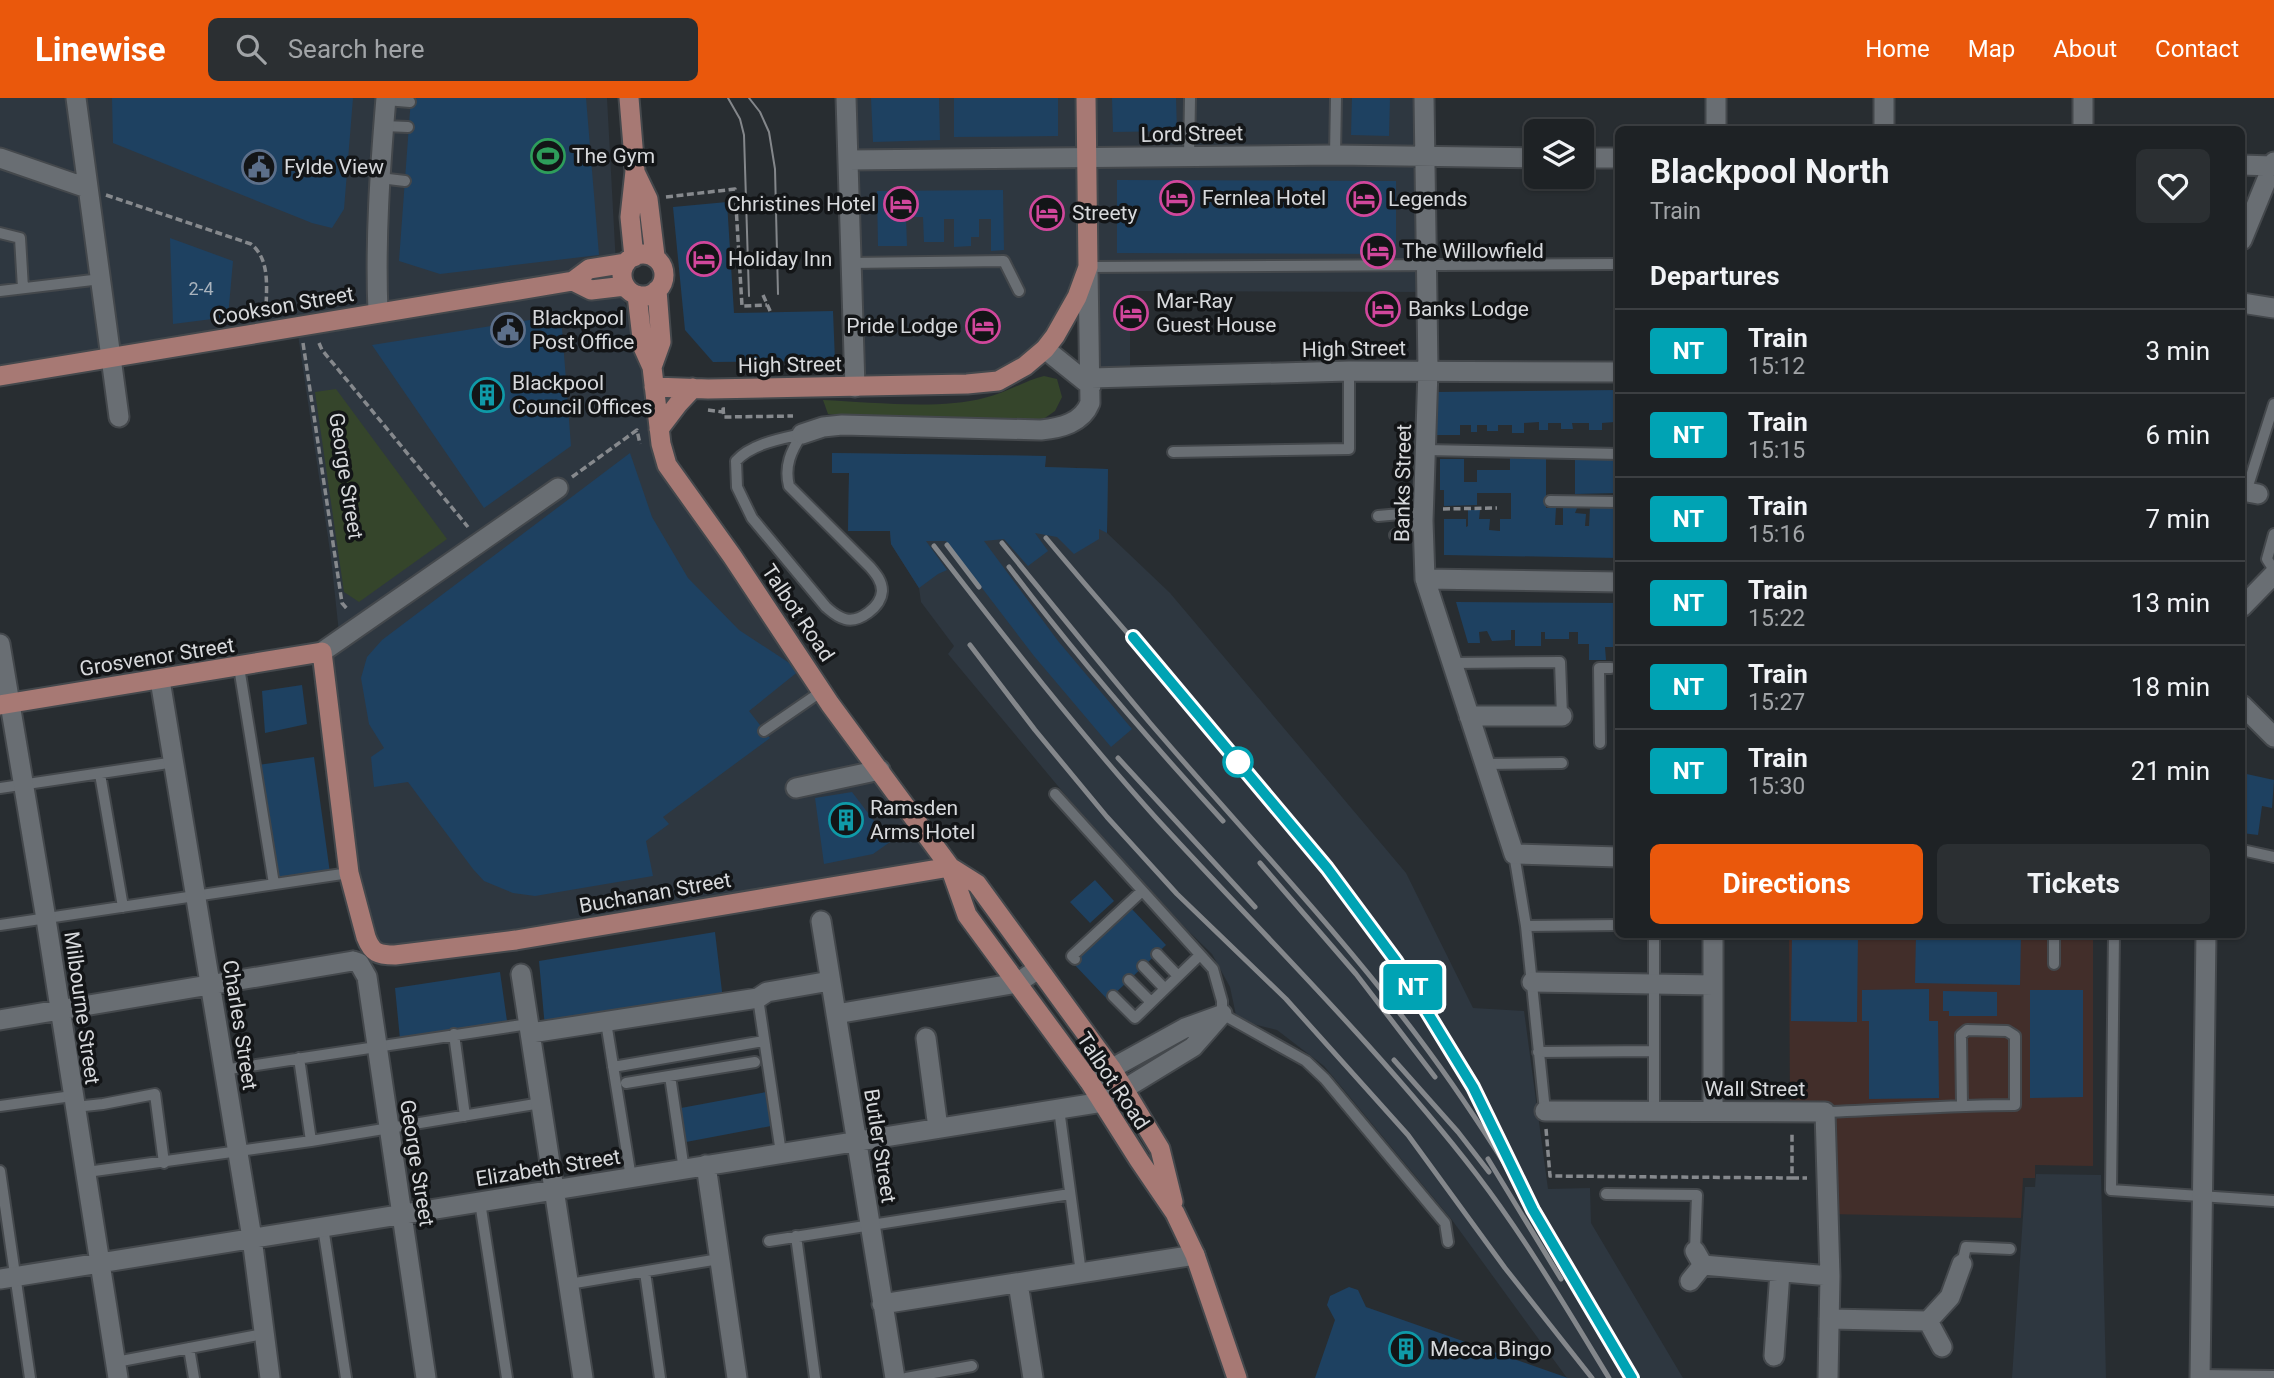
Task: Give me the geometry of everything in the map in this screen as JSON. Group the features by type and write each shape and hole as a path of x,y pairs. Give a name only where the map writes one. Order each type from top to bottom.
{"main road":[{"path":"629,98 635,171 630,217 630,260 622,274 631,291 657,290 665,273 663,265 655,256 648,199 635,171"},
{"path":"1086,98 1088,267"},
{"path":"630,260 655,256"},
{"name":"Cookson Street","path":"0,376 573,281 589,269 630,260"},
{"name":"High Street","path":"654,387 855,387 998,381 1015,373 1045,349 1072,309 1088,267"},
{"name":"Cookson Street","path":"573,281 591,290 631,291"},
{"name":"Talbot Road","path":"652,367 661,342 657,290"},
{"name":"Talbot Road","path":"631,291 643,347 652,367 660,436 667,465 732,556 822,691 950,867 967,915 1089,1081 1175,1213 1195,1255 1237,1378"},
{"path":"660,436 678,404 693,388"},
{"path":"322,652 349,873 368,942"},
{"name":"Grosvenor Street","path":"5,705 322,652"},
{"name":"Talbot Road","path":"950,867 977,884 1111,1068 1160,1149 1175,1213"},
{"name":"Buchanan Street","path":"368,942 378,954 395,955 516,940 950,867"}],"street":[{"path":"76,98 119,417"},
{"path":"846,98 855,387"},
{"name":"Banks Street","path":"1424,98 1428,370 1423,514 1425,579 1514,854"},
{"path":"1716,98 1716,126"},
{"path":"1884,98 1884,126"},
{"path":"2083,98 2083,126"},
{"path":"378,312 376,274 386,99"},
{"name":"Lord Street","path":"848,160 1335,155 1524,158"},
{"path":"0,158 87,188"},
{"path":"1594,158 1615,158"},
{"path":"2245,165 2273,164 2245,233"},
{"path":"804,425 1058,428 1074,421 1089,407 1091,382 1088,267"},
{"path":"2245,304 2274,309"},
{"path":"1045,349 1091,382"},
{"name":"High Street","path":"1091,382 1349,371 1615,372"},
{"path":"322,652 558,488"},
{"path":"2245,604 2274,572"},
{"path":"1425,579 1615,582"},
{"name":"Milbourne Street","path":"0,645 5,705 23,785 46,919 117,1370"},
{"name":"Charles Street","path":"160,680 252,1238 270,1378"},
{"path":"2245,708 2274,737"},
{"path":"1469,716 1562,716"},
{"path":"796,788 880,770"},
{"path":"1514,854 1615,857"},
{"name":"Butler Street","path":"821,921 895,1378"},
{"path":"1713,938 1713,1111"},
{"path":"2200,1376 2206,938"},
{"path":"0,1020 354,961 368,942"},
{"name":"George Street","path":"354,961 359,963 367,977 426,1378"},
{"path":"835,1014 1017,983 1038,968"},
{"path":"521,974 583,1378"},
{"path":"530,1029 606,1022 758,998 766,992 830,981"},
{"path":"1532,982 1713,985"},
{"name":"Talbot Road","path":"1111,1068 1185,1028 1222,1014"},
{"name":"Talbot Road","path":"1124,1089 1193,1047 1222,1014"},
{"path":"926,1038 938,1128"},
{"path":"1089,1081 1111,1068"},
{"path":"1103,1102 1124,1089"},
{"name":"Elizabeth Street","path":"7,1278 1103,1102"},
{"name":"Wall Street","path":"1545,1111 1825,1112 1830,1276 1828,1378"},
{"path":"706,1166 737,1378"},
{"path":"883,1304 1195,1255"},
{"path":"1690,1281 1699,1258 1780,1272 1830,1276"},
{"path":"1829,1319 1928,1321 1950,1297 1962,1264"},
{"path":"1774,1356 1780,1272"},
{"path":"1018,1283 1033,1378"},
{"path":"1928,1321 1942,1347"}],"lane":[{"path":"1189,157 1190,98"},
{"path":"1335,155 1336,98"},
{"path":"386,99 410,102"},
{"path":"384,126 408,127"},
{"path":"380,178 405,181"},
{"path":"0,233 19,238 23,288"},
{"path":"850,263 1004,261 1019,291"},
{"path":"1088,267 1615,264"},
{"path":"0,291 101,279"},
{"path":"1172,452 1349,449 1349,371"},
{"path":"2248,492 2274,404"},
{"path":"804,425 791,451 787,477 789,486 870,566 879,579 882,593 878,603 864,616 855,619 847,620 827,607 752,518 737,487 736,461 741,455 804,425"},
{"path":"1426,450 1615,454"},
{"path":"1550,501 1615,502"},
{"path":"1378,516 1423,514"},
{"path":"1395,536 1423,514"},
{"path":"2274,534 2267,559 2274,572"},
{"path":"1452,663 1560,662 1562,716"},
{"path":"239,667 274,884"},
{"path":"1600,743 1599,668 1611,668"},
{"path":"764,731 822,691"},
{"path":"0,788 175,762"},
{"path":"1485,764 1562,763"},
{"path":"100,774 122,907"},
{"path":"1055,794 1213,969 1223,1001 1222,1014 1306,1060 1325,1079 1445,1223 1448,1242"},
{"path":"2245,851 2274,857"},
{"path":"1514,854 1526,926 1545,1111"},
{"path":"0,925 349,873"},
{"path":"1075,959 1072,956 1142,891"},
{"path":"1526,926 1615,925"},
{"path":"1654,938 1654,1111"},
{"path":"2054,938 2054,964"},
{"path":"2114,938 2111,1190 2274,1201"},
{"path":"1157,954 1178,976"},
{"path":"1113,996 1135,1018 1200,955"},
{"path":"1143,967 1165,989"},
{"path":"1129,980 1151,1002"},
{"path":"758,998 780,1153"},
{"path":"606,1022 631,1178"},
{"path":"223,1070 454,1034 530,1029"},
{"path":"1825,1112 2015,1105 2015,1036 2007,1031 1967,1030 1961,1035 1962,1106"},
{"path":"454,1034 465,1116"},
{"path":"613,1067 764,1041"},
{"path":"1538,1052 1653,1051"},
{"path":"299,1058 311,1141"},
{"path":"626,1083 755,1062"},
{"path":"670,1076 684,1170"},
{"path":"0,1107 73,1101 103,1104 155,1094 164,1163"},
{"path":"87,1172 311,1141 541,1103"},
{"path":"1059,1109 1081,1273"},
{"path":"0,1171 7,1278 30,1378"},
{"path":"769,1241 1070,1194"},
{"path":"1606,1194 1696,1195 1699,1258"},
{"path":"480,1202 507,1378"},
{"path":"323,1227 346,1378"},
{"path":"796,1237 815,1378"},
{"path":"1962,1264 1966,1247 2010,1249"},
{"path":"569,1284 719,1259"},
{"path":"645,1272 660,1378"},
{"path":"117,1370 189,1348 263,1334"},
{"path":"189,1348 194,1378"},
{"path":"906,1378 972,1366"},
{"path":"2200,1376 2274,1376"}],"path":[{"path":"87,188 251,244 259,251 265,264 267,332"},
{"path":"648,199 735,189 742,306 767,305"},
{"path":"763,295 771,313"},
{"path":"306,326 322,351 480,542"},
{"name":"George Street","path":"306,326 342,603 365,621"},
{"path":"717,404 730,403"},
{"path":"734,409 723,408 724,417 804,425"},
{"path":"558,488 637,430 642,454 660,436"},
{"path":"1423,514 1497,508"},
{"path":"1545,1111 1550,1176 1792,1178 1793,1112"}],"shaded area":[{"path":"0,98 607,98 616,265 574,281 618,288 634,323 661,444 950,867 516,940 370,947 322,652 339,633 331,558 297,328 0,376"},
{"path":"845,98 1425,98 1427,292 1130,291 1130,376 1091,378 1083,287 1015,373 855,387"},
{"path":"832,453 1046,456 1045,467 1108,469 1107,533 1170,593 1406,873 1473,1008 1524,1011 1548,1189 1590,1188 1591,1223 1683,1378 1567,1378 1452,1220 1324,1066 1277,1030 1237,1020 1230,987 1212,954 1137,881 948,654 954,646 921,602 919,588 891,544 890,531 848,531 849,473 832,473"},
{"path":"1789,938 2093,938 2093,1166 2035,1165 2035,1178 2023,1178 2021,1218 1827,1214 1825,1112 1790,1112"},
{"path":"2036,1174 2101,1175 2106,1378 2012,1378 2025,1187 2035,1187"}],"green space":[{"path":"1044,376 1057,379 1062,397 1055,411 1039,422 844,416 828,414 823,400 904,404 966,402 992,396"},
{"path":"336,389 447,539 359,602 344,592 315,392"}],"building":[{"name":"Fylde View","path":"112,98 353,98 344,209 332,228 312,223 113,143"},
{"path":"411,98 586,98 599,255 440,274 399,261"},
{"path":"871,98 939,98 940,140 873,142"},
{"path":"954,98 1058,98 1058,136 954,137"},
{"path":"1112,98 1176,98 1177,131 1113,132"},
{"path":"1352,98 1390,98 1389,136 1351,135"},
{"path":"1117,180 1396,181 1396,254 1117,253"},
{"path":"1003,190 1004,250 991,251 991,219 979,219 979,237 971,237 971,246 954,247 954,219 944,219 944,242 924,242 923,217 906,217 907,246 878,246 877,191"},
{"name":"Holiday Inn","path":"727,202 734,313 833,311 835,361 713,362 685,330 673,207"},
{"path":"170,238 233,261 228,317 173,324"},
{"name":"Blackpool Council Offices","path":"561,315 571,446 484,508 372,345"},
{"path":"1615,390 1615,422 1602,423 1602,430 1589,430 1589,423 1572,423 1573,429 1561,429 1561,423 1548,423 1548,430 1539,430 1539,422 1524,423 1524,433 1512,433 1512,425 1498,425 1498,431 1487,431 1487,425 1477,425 1477,432 1471,432 1471,425 1460,425 1460,435 1437,435 1437,392"},
{"path":"630,453 652,517 688,578 739,630 800,670 749,711 770,738 663,817 669,824 646,841 653,876 535,896 513,893 484,881 408,782 374,787 371,757 384,748 369,724 361,678 367,657 382,640"},
{"path":"832,453 1046,456 1045,467 1108,469 1107,533 1099,529 1099,539 1074,554 1057,537 1035,533 1048,551 1028,566 1004,539 984,541 1058,641 1132,729 1111,747 1034,656 946,541 926,541 947,570 919,588 891,544 890,531 848,531 849,473 832,473"},
{"path":"1510,455 1546,456 1546,508 1556,508 1555,525 1563,525 1563,507 1577,508 1575,513 1586,514 1585,526 1589,526 1590,507 1615,508 1615,558 1444,555 1444,519 1466,519 1466,527 1468,510 1480,510 1479,519 1490,519 1489,530 1500,531 1500,519 1511,519 1511,493 1477,493 1477,505 1444,506 1444,490 1440,490 1440,459 1464,459 1464,482 1477,482 1477,470 1510,470"},
{"path":"1575,459 1615,459 1615,493 1575,494"},
{"path":"1456,602 1615,603 1615,647 1605,647 1606,660 1589,660 1589,644 1578,644 1578,632 1569,632 1569,639 1545,639 1545,632 1541,632 1541,646 1515,646 1515,630 1511,630 1511,640 1492,641 1487,631 1479,632 1480,643 1468,643"},
{"path":"302,685 307,724 265,733 262,691"},
{"path":"314,757 330,873 278,881 258,765"},
{"path":"2245,774 2274,780 2272,808 2262,806 2258,835 2245,833"},
{"name":"Ramsden Arms Hotel","path":"852,792 890,842 873,854 824,864 815,798"},
{"path":"1095,880 1114,901 1090,923 1070,902"},
{"path":"1130,907 1166,945 1108,1000 1072,962"},
{"path":"715,932 723,1000 545,1028 539,961"},
{"path":"1792,938 1858,938 1857,1022 1791,1021"},
{"path":"1916,938 2021,938 2020,985 1915,983"},
{"path":"500,972 507,1021 400,1039 395,988"},
{"path":"1929,989 1929,1021 1938,1021 1939,1098 1869,1099 1869,1021 1862,1021 1862,990"},
{"path":"2030,990 2083,990 2083,1097 2030,1098"},
{"path":"1943,991 1997,992 1997,1016 1949,1016 1949,1011 1943,1011"},
{"path":"766,1092 771,1126 686,1142 681,1108"},
{"name":"Mecca Bingo","path":"1349,1287 1358,1290 1366,1307 1568,1378 1315,1378 1335,1320 1327,1305 1330,1296"}],"tram line":[{"path":"728,98 740,119 744,135 749,296"},
{"path":"749,98 760,112 769,132 775,169 778,294"}],"railway":[{"path":"1046,538 1285,815 1360,911 1437,1026 1502,1147"},
{"path":"1002,543 1150,723 1354,956 1418,1037 1503,1162 1632,1378"},
{"path":"947,545 979,587"},
{"path":"934,546 1127,785 1361,1037 1440,1128 1512,1224 1609,1378"},
{"path":"1009,567 1113,697 1223,821"},
{"path":"970,645 1035,730 1107,817 1177,894 1286,999 1408,1135 1505,1268 1592,1378"},
{"path":"1118,758 1255,907"},
{"path":"1260,863 1356,974 1435,1077"},
{"path":"1394,1060 1458,1132 1489,1172"},
{"path":"1488,1159 1561,1279"}],"train":[{"name":"NT","path":"1133,637 1327,868 1396,961 1473,1087 1533,1210 1632,1378"}],"place":[{"name":"The Gym","path":"548,156"},
{"name":"Fylde View","path":"259,167"},
{"name":"Fernlea Hotel","path":"1177,198"},
{"name":"Legends","path":"1364,199"},
{"name":"Christines Hotel","path":"901,204"},
{"name":"Streety","path":"1047,213"},
{"name":"The Willowfield","path":"1378,251"},
{"name":"Holiday Inn","path":"704,259"},
{"name":"Banks Lodge","path":"1383,309"},
{"name":"Mar-Ray Guest House","path":"1131,313"},
{"name":"Pride Lodge","path":"983,326"},
{"name":"Blackpool Post Office","path":"508,330"},
{"name":"Blackpool Council Offices","path":"487,395"},
{"name":"Ramsden Arms Hotel","path":"846,820"},
{"name":"Mecca Bingo","path":"1406,1349"}]}
